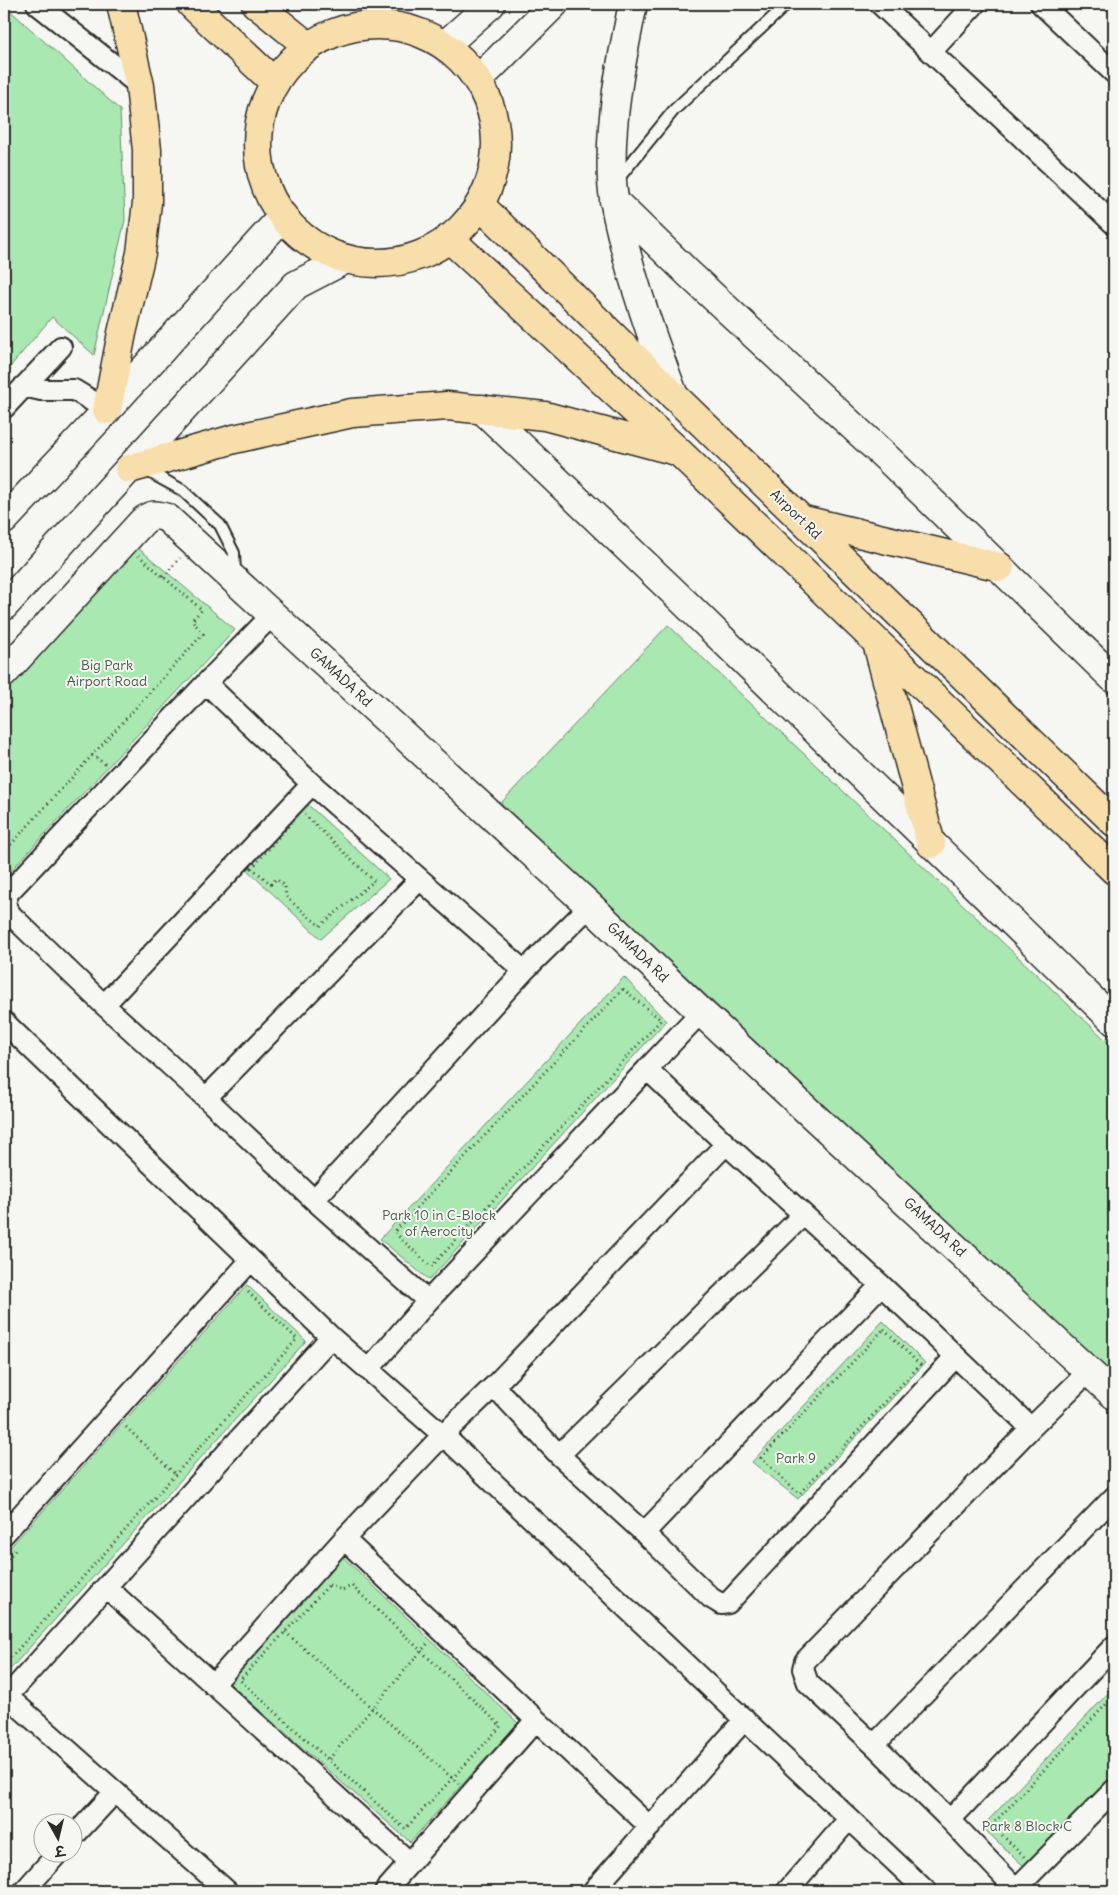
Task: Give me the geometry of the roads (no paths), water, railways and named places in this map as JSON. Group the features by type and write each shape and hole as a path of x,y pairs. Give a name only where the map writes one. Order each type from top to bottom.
{"main road":[{"path":"107,410 122,333 141,253 147,203 146,150 140,86 121,4"},
{"path":"191,4 275,83"},
{"path":"256,4 308,46"},
{"path":"379,24 414,29 446,45 471,68 489,98 497,133 495,168 483,200 462,229 437,248 408,260 377,264 346,259 314,246 287,224 268,195 258,162 258,128 267,95 275,83 286,66 308,46 344,28 379,24"},
{"name":"Airport Rd","path":"480,205 674,396 1114,822"},
{"path":"449,238 679,452 1114,870"},
{"path":"129,469 234,439 352,413 447,406 545,416 679,452"},
{"path":"802,520 1000,567"},
{"path":"877,642 931,844"}],"street":[{"path":"37,4 140,86"},
{"path":"446,45 491,4"},
{"path":"478,80 554,4"},
{"path":"633,4 617,91 614,120 613,194 636,288 674,396"},
{"path":"880,4 1114,224"},
{"path":"931,52 975,4"},
{"path":"1041,4 1114,73"},
{"path":"613,194 689,274 889,460 1114,678"},
{"path":"4,520 107,410 282,216"},
{"path":"4,606 296,285 346,259"},
{"path":"4,408 61,347"},
{"path":"24,386 41,390 74,390 107,410"},
{"path":"482,409 681,599 1114,1022"},
{"name":"GAMADA Rd","path":"7,682 142,522 149,516 157,515 167,518 590,906 701,1012 1114,1395"},
{"path":"273,614 10,892 5,902 12,916 104,1005 314,1200 428,1301"},
{"path":"206,683 312,784 524,971"},
{"path":"104,1005 312,784"},
{"path":"206,1098 419,880"},
{"path":"314,1200 524,971 590,906"},
{"path":"368,1370 428,1301 701,1012"},
{"path":"4,1022 331,1338 443,1435 926,1891"},
{"path":"647,1070 803,1215 881,1284 1031,1428"},
{"path":"213,1685 278,1626 344,1539 726,1144"},
{"path":"559,1455 803,1215"},
{"path":"10,1541 251,1260"},
{"path":"644,1533 881,1284"},
{"path":"227,1891 6,1698 331,1338"},
{"path":"494,1386 559,1455 711,1598 721,1604 728,1603 955,1357"},
{"path":"1089,1371 1031,1428 805,1661 803,1669 808,1682 950,1820 1017,1890 1114,1790"},
{"path":"874,1745 1113,1500"},
{"path":"344,1539 650,1827"},
{"path":"106,1587 410,1863"},
{"path":"950,1820 1114,1646"},
{"path":"593,1891 745,1719"},
{"path":"385,1891 536,1720"},
{"path":"82,1827 115,1792"},
{"path":"787,1891 849,1819"},
{"path":"24,1891 50,1862"}],"lane":[{"path":"613,194 674,110 787,4"},
{"path":"129,469 152,473 182,490 220,525 234,553 235,580"}],"park label":[{"name":"Big Park Airport Road","path":"107,674"},
{"name":"Park 10 in C-Block of Aerocity","path":"439,1224"},
{"name":"Park 9","path":"796,1458"},
{"name":"Park 8 Block C","path":"1027,1826"}]}
